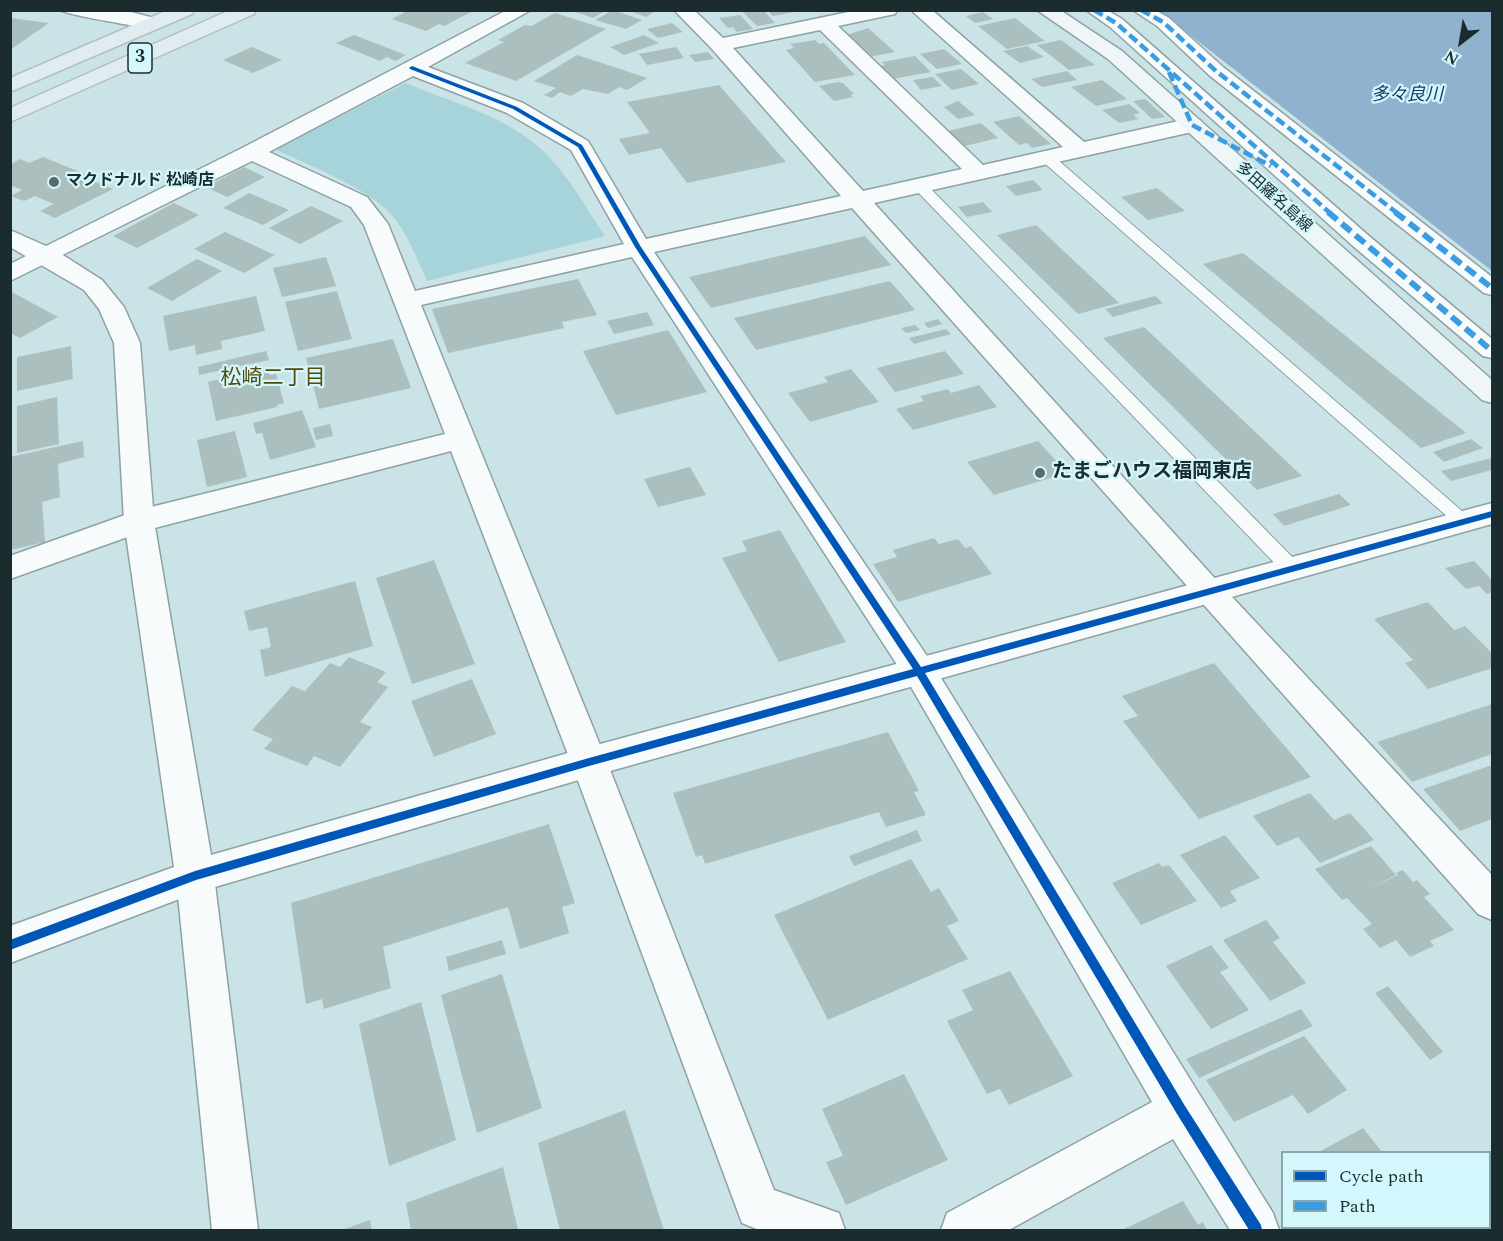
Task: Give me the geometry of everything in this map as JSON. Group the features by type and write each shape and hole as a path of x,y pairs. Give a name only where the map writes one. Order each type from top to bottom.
{"highway":[{"name":"3","path":"10,86 185,10"},
{"name":"3","path":"10,116 247,10"}],"main road":[{"name":"多田羅名島線","path":"1046,10 1070,23 1115,55 1492,394"}],"street":[{"path":"70,10 123,16 154,24"},
{"path":"10,273 252,152 522,10"},
{"path":"683,10 719,45 1209,592 1492,902"},
{"path":"719,45 888,10"},
{"path":"920,10 1080,150"},
{"path":"1094,10 1116,23 1361,241 1490,350"},
{"path":"1141,10 1163,22 1216,71 1492,288"},
{"path":"824,23 978,172"},
{"path":"412,68 515,108 580,146 638,247 919,671 1181,1110 1256,1230"},
{"path":"1168,69 1192,125 1287,174"},
{"path":"406,300 1192,125"},
{"path":"252,152 359,202 376,224 589,762 758,1207 822,1230"},
{"path":"10,237 46,255 93,285 111,307 127,343 139,521 195,876 235,1230"},
{"path":"10,568 139,521 462,439"},
{"path":"10,945 195,876 589,762 1478,518"},
{"path":"964,1230 1181,1110"}],"lane":[{"path":"1046,157 1478,518"},
{"path":"920,185 1292,569"}],"shaded area":[{"path":"406,83 506,124 535,144 564,175 605,236 427,281 405,233 384,208 340,179 275,149"}],"water":[{"name":"多々良川","path":"1149,11 1492,11 1492,271 1176,24"}],"building":[{"path":"409,10 475,10 444,26 439,24 426,31 392,19"},
{"path":"570,10 607,10 593,18"},
{"path":"613,10 642,20 626,29 595,20"},
{"path":"627,10 657,10 646,17"},
{"path":"763,10 775,23 757,26 743,12"},
{"path":"767,10 795,10 795,12 773,16"},
{"path":"983,12 993,19 975,23 966,16"},
{"path":"555,13 606,29 516,81 465,63 504,42 498,40 525,25 531,26"},
{"path":"740,15 753,29 737,32 733,27 728,28 719,18"},
{"path":"10,18 49,23 10,50"},
{"path":"1015,18 1045,41 1007,49 978,26"},
{"path":"672,23 683,32 658,38 647,29"},
{"path":"868,28 895,52 868,57 844,36"},
{"path":"354,35 406,55 395,61 387,57 380,61 336,43"},
{"path":"644,35 659,43 624,55 610,47"},
{"path":"815,40 819,44 824,43 855,75 815,82 786,50 794,48 790,44"},
{"path":"1061,40 1095,65 1069,70 1037,45"},
{"path":"1027,46 1044,57 1020,63 1003,51"},
{"path":"252,47 282,60 253,73 223,60"},
{"path":"676,47 684,58 647,65 639,54"},
{"path":"944,49 962,64 937,69 920,54"},
{"path":"708,52 714,59 695,62 689,55"},
{"path":"577,55 647,78 627,90 619,87 608,94 583,89 571,96 560,92 552,98 544,95 556,88 534,81"},
{"path":"915,56 931,72 887,80 874,67 885,65 882,62"},
{"path":"961,69 979,84 952,90 935,74"},
{"path":"1067,71 1077,80 1042,87 1031,79"},
{"path":"933,77 942,86 921,90 913,80"},
{"path":"1102,80 1127,99 1096,106 1071,87"},
{"path":"843,83 854,94 851,95 853,97 834,101 819,86"},
{"path":"719,85 786,162 687,183 661,148 629,155 619,139 650,133 627,102"},
{"path":"1145,99 1165,117 1152,119 1133,101"},
{"path":"958,101 975,115 958,119 944,107"},
{"path":"1129,104 1140,113 1133,115 1139,119 1119,123 1102,110"},
{"path":"1019,116 1051,144 1032,148 1027,143 1019,145 993,122"},
{"path":"981,123 998,138 965,146 948,131"},
{"name":"マクドナルド 松崎店","path":"43,157 90,176 91,180 113,189 55,218 40,211 54,204 35,196 24,201 11,196 22,190 10,185 10,165 20,159 29,163"},
{"path":"244,167 265,177 227,197 206,187"},
{"path":"1033,180 1043,190 1016,196 1006,186"},
{"path":"1157,188 1185,211 1148,220 1121,197"},
{"path":"249,193 289,210 263,225 223,208"},
{"path":"983,202 992,212 967,217 958,207"},
{"path":"174,203 199,215 137,248 113,236"},
{"path":"311,206 343,221 300,244 269,228"},
{"path":"1036,225 1119,303 1078,314 997,235"},
{"path":"225,232 275,255 244,273 194,249"},
{"path":"865,236 891,265 711,308 689,277"},
{"path":"1243,253 1466,433 1421,448 1203,264"},
{"path":"326,257 336,286 282,297 273,268"},
{"path":"197,259 222,271 172,301 147,288"},
{"path":"578,279 597,315 562,322 564,328 448,353 432,309"},
{"path":"890,281 915,310 756,350 734,318"},
{"path":"10,291 58,317 20,338 10,333"},
{"path":"337,291 352,339 298,351 285,302"},
{"path":"256,296 265,331 221,341 222,349 196,355 195,345 169,351 163,316"},
{"path":"1155,296 1163,303 1113,317 1105,309"},
{"path":"647,312 654,325 614,334 607,321"},
{"path":"938,319 942,324 928,328 924,323"},
{"path":"915,325 920,330 906,333 901,328"},
{"path":"1144,327 1302,476 1257,490 1103,338"},
{"path":"946,329 951,334 914,344 909,338"},
{"path":"668,330 707,392 616,415 583,351"},
{"path":"393,339 411,388 319,409 306,358"},
{"path":"71,346 73,379 17,391 17,357"},
{"path":"266,351 269,360 199,375 198,367"},
{"path":"945,351 964,374 895,392 877,368"},
{"path":"268,368 270,375 276,374 284,403 277,407 216,421 208,382"},
{"path":"851,369 879,402 810,422 788,393 828,382 824,377"},
{"path":"979,385 997,407 913,430 896,409 924,401 920,396 948,389 951,393"},
{"path":"57,397 59,444 17,453 17,406"},
{"path":"302,410 316,447 270,460 262,433 256,434 253,423"},
{"path":"330,424 333,436 316,440 313,428"},
{"path":"235,431 247,477 207,487 197,440"},
{"path":"1471,439 1483,448 1444,462 1433,452"},
{"path":"83,441 84,457 58,464 60,497 42,502 45,542 10,550 10,457"},
{"path":"1038,441 1067,473 994,495 967,462"},
{"path":"1492,458 1492,470 1451,481 1441,471"},
{"path":"690,467 706,495 658,507 644,479"},
{"path":"1339,494 1351,505 1284,526 1273,514"},
{"path":"780,530 846,642 779,662 722,558 747,551 742,541"},
{"path":"934,538 939,544 958,539 965,548 971,546 992,574 898,602 873,564 897,557 893,550"},
{"path":"434,560 475,664 412,684 376,578"},
{"path":"1474,561 1492,580 1492,592 1487,594 1479,586 1466,589 1445,568"},
{"path":"355,581 373,646 265,677 260,650 271,647 267,627 249,631 244,611"},
{"path":"1428,602 1454,630 1465,626 1492,653 1492,668 1428,689 1405,663 1413,660 1374,619"},
{"path":"349,657 386,672 377,682 388,687 360,722 372,727 340,767 314,756 307,766 264,749 273,739 252,730 292,686 305,691 330,663 340,667"},
{"path":"1214,663 1311,777 1199,819 1123,721 1138,716 1122,696"},
{"path":"472,679 496,734 434,757 411,701"},
{"path":"1492,704 1492,754 1412,782 1377,742"},
{"path":"888,732 919,791 914,792 926,815 886,827 879,812 705,864 702,855 696,857 673,793"},
{"path":"1492,765 1492,819 1460,831 1423,789"},
{"path":"1310,793 1334,820 1350,813 1374,840 1320,863 1298,837 1277,846 1253,816"},
{"path":"549,824 575,903 562,907 569,933 520,949 508,907 383,947 391,988 324,1009 322,999 306,1004 291,903"},
{"path":"917,830 922,841 854,866 849,856"},
{"path":"1225,835 1260,878 1230,891 1237,901 1221,908 1180,855"},
{"path":"1371,846 1396,875 1368,889 1398,875 1396,873 1403,870 1413,882 1417,880 1430,894 1424,897 1454,930 1430,941 1434,946 1410,957 1396,940 1380,948 1363,929 1372,924 1347,898 1342,900 1315,869"},
{"path":"911,859 931,892 939,888 959,921 947,926 968,959 828,1020 774,915"},
{"path":"1159,863 1162,867 1169,865 1197,901 1141,925 1112,883"},
{"path":"1266,920 1280,938 1273,942 1306,983 1270,1001 1223,940"},
{"path":"502,940 506,954 449,971 446,957"},
{"path":"1211,945 1229,968 1220,972 1249,1010 1211,1029 1166,966"},
{"path":"1010,971 1073,1076 1009,1105 1000,1089 987,1094 947,1021 973,1010 962,990"},
{"path":"502,974 542,1108 477,1133 441,995"},
{"path":"1388,986 1443,1052 1430,1060 1375,993"},
{"path":"421,1002 456,1140 389,1166 359,1024"},
{"path":"1301,1009 1313,1026 1199,1078 1186,1059"},
{"path":"1304,1036 1347,1090 1308,1114 1293,1095 1234,1122 1206,1080"},
{"path":"904,1074 948,1160 846,1205 826,1162 843,1156 822,1109"},
{"path":"625,1110 664,1230 560,1230 538,1143"},
{"path":"1363,1128 1381,1151 1321,1151"},
{"path":"503,1167 518,1230 411,1230 406,1203"},
{"path":"1183,1201 1198,1225 1203,1222 1207,1230 1122,1230"},
{"path":"370,1220 372,1230 342,1230"},
{"path":"1365,1229 1459,1230 1366,1230"}],"marked path":[{"path":"1094,10 1116,23 1361,241 1492,351"},
{"path":"1141,10 1163,22 1216,71 1492,288"},
{"path":"1169,72 1192,125 1271,166"}],"cycle path":[{"path":"412,68 515,108 580,146 638,247 919,671 1181,1110 1256,1230"},
{"path":"10,945 195,876 589,762 1492,514"}],"place":[{"name":"マクドナルド 松崎店","path":"54,182"},
{"name":"たまごハウス福岡東店","path":"1040,473"}],"district":[{"name":"松崎二丁目","path":"273,380"}]}
